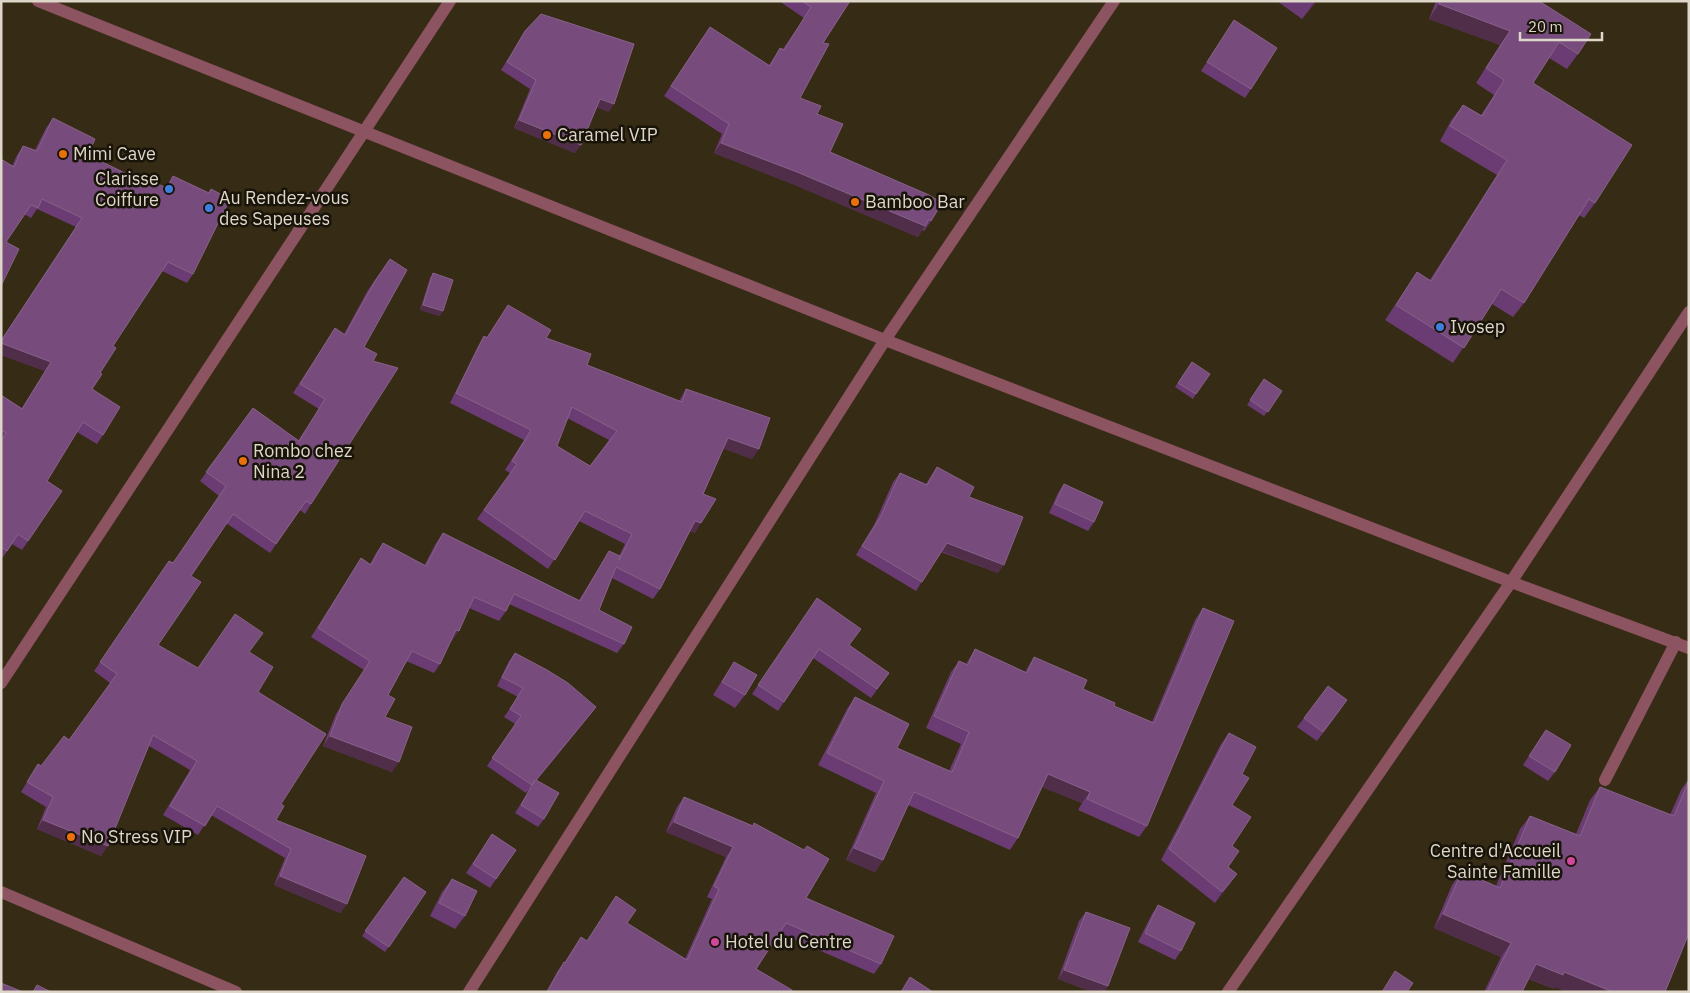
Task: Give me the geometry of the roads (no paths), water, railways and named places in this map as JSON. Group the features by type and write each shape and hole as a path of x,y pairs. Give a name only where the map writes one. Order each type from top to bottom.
{"street":[{"path":"38,1 885,340 1511,582 1689,648"},
{"path":"1,683 450,1"},
{"path":"469,992 885,340 1114,1"},
{"path":"1228,992 1511,582 1689,312"},
{"path":"1605,780 1676,642"},
{"path":"1,892 236,992"}],"place":[{"name":"Caramel VIP","path":"547,135"},
{"name":"Mimi Cave","path":"63,154"},
{"name":"Clarisse Coiffure","path":"169,189"},
{"name":"Bamboo Bar","path":"855,202"},
{"name":"Au Rendez-vous des Sapeuses","path":"209,208"},
{"name":"Ivosep","path":"1440,327"},
{"name":"Rombo chez Nina 2","path":"243,461"},
{"name":"No Stress VIP","path":"71,837"},
{"name":"Centre d'Accueil Sainte Famille","path":"1571,861"},
{"name":"Hotel du Centre","path":"715,942"}]}
